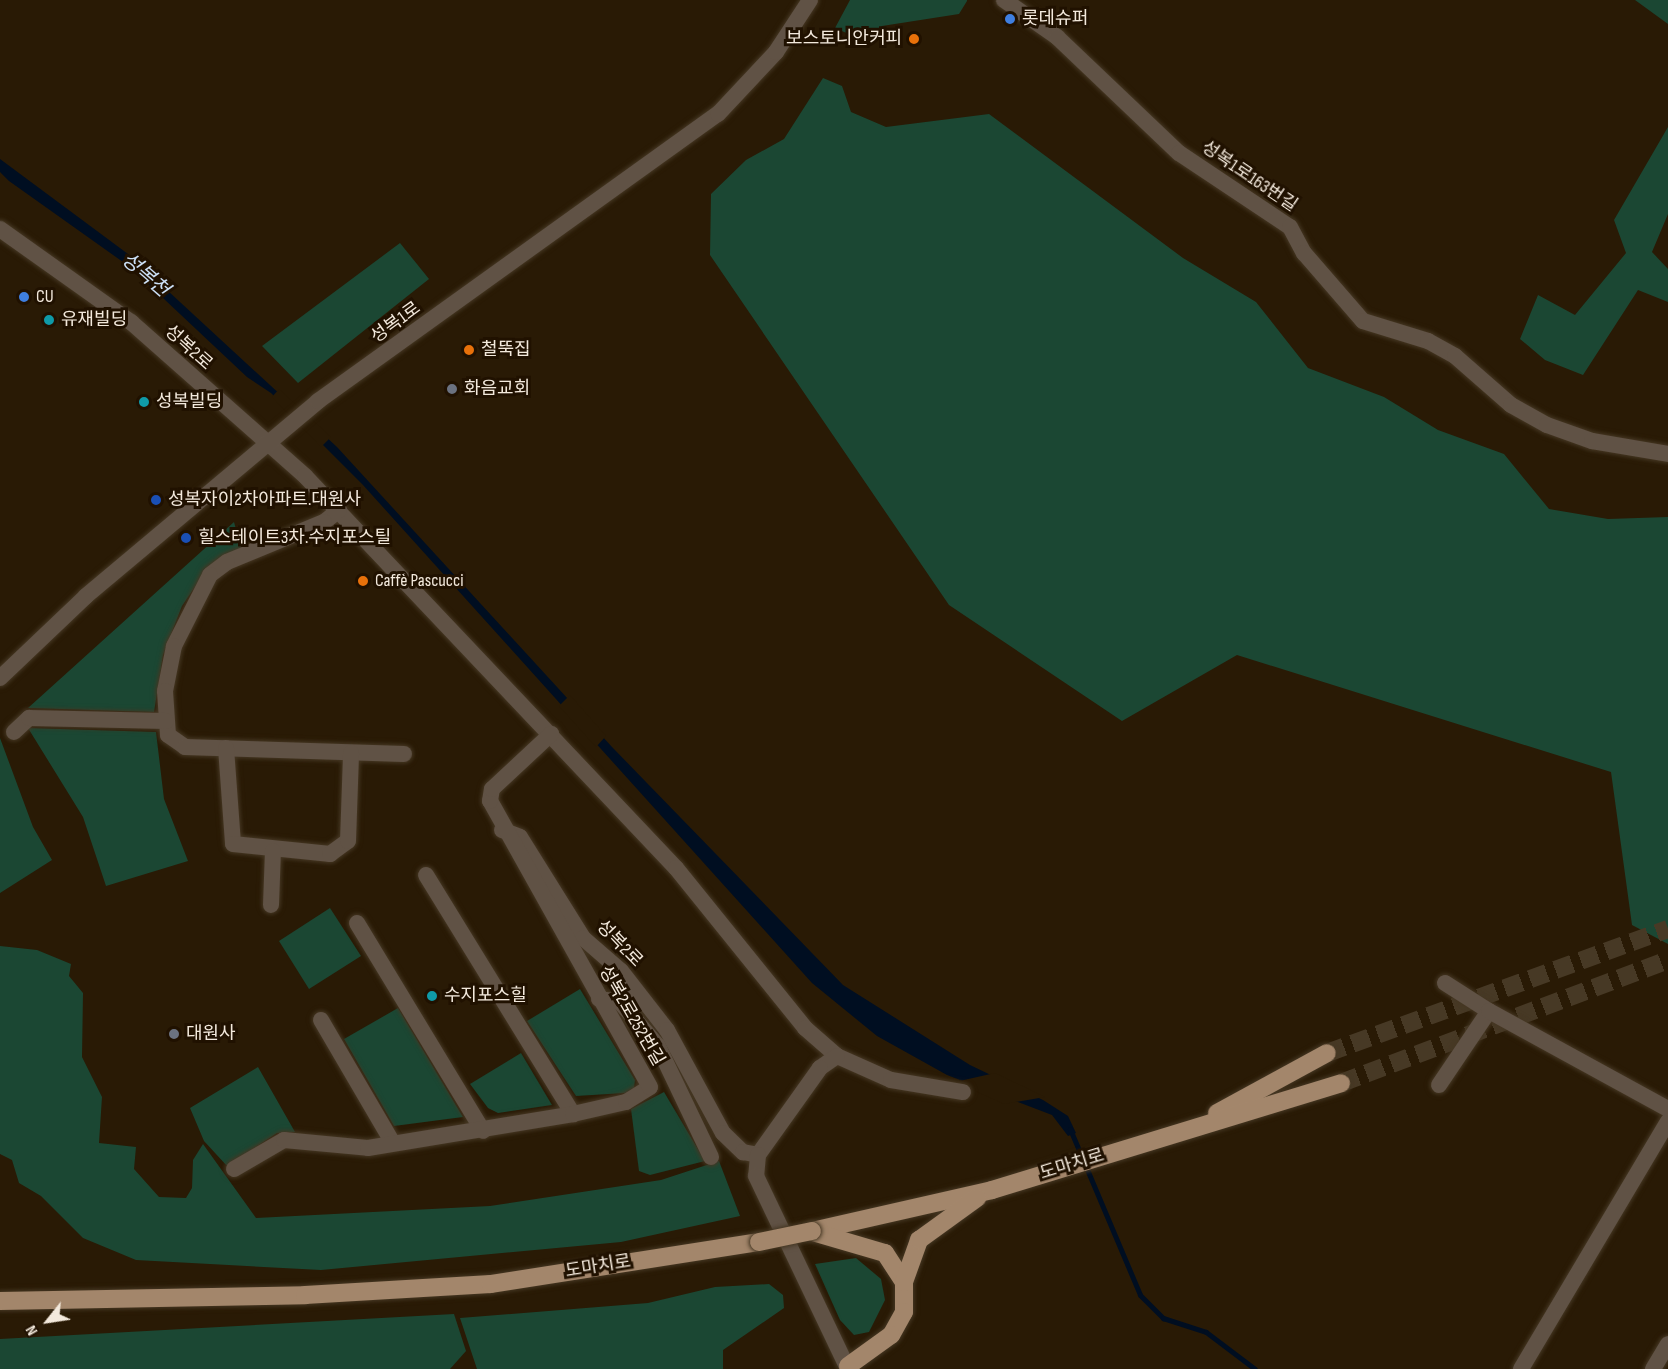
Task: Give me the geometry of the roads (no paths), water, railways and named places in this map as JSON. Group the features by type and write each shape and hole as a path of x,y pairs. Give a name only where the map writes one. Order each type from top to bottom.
{"main road":[{"path":"1182,1133 1326,1053"},
{"path":"1182,1133 1341,1083"},
{"name":"도마치로","path":"0,1301 480,1285 759,1242 812,1231 992,1190 1182,1133"},
{"path":"848,1367 891,1335 904,1312 904,1282 919,1240 992,1190"},
{"path":"812,1231 885,1254 904,1282"}],"street":[{"name":"성복1로","path":"0,678 86,596 318,401 718,114 776,52 810,0"},
{"name":"성복1로163번길","path":"1004,0 1057,37 1179,153 1290,227 1304,253 1363,321 1446,351 1511,405 1547,425 1592,441 1668,454"},
{"name":"성복2로","path":"0,229 128,320 268,443 339,510 676,868 805,1028 837,1056 891,1080 963,1092"},
{"path":"339,510 210,575 187,610 174,646 166,721 168,735 185,747 404,754"},
{"path":"14,732 29,718 166,721"},
{"path":"502,830 490,801 492,789 551,735"},
{"path":"226,748 233,844 273,851 342,850 348,841 351,753"},
{"name":"성복2로","path":"502,830 520,837 584,938 621,971 667,1030 723,1133 743,1152 758,1155"},
{"name":"성복2로252번길","path":"234,1169 284,1140 368,1148 391,1140 483,1131 573,1114 626,1102 650,1087 502,830"},
{"path":"271,905 273,851"},
{"path":"426,875 573,1114"},
{"path":"357,923 483,1131"},
{"path":"1445,983 1490,1011 1668,1109"},
{"path":"599,999 620,1002 658,1046 711,1157"},
{"path":"1439,1085 1490,1011"},
{"path":"321,1020 391,1140"},
{"path":"837,1056 820,1068 758,1155 759,1191 848,1367"},
{"path":"650,1087 669,1073"},
{"path":"1521,1369 1668,1121"},
{"path":"1653,1369 1668,1344"}],"water":[{"name":"성복천","path":"0,159 128,254 337,447 612,747 843,985 970,1065 1043,1100 1068,1116 1076,1133 1068,1136 1052,1115 947,1075 877,1036 812,983 363,485 271,393 247,377 130,267 9,181 0,172"}],"waterway":[{"path":"1070,1129 1140,1295 1163,1318 1206,1332 1255,1369"}],"tunnel":[{"path":"1327,1053 1668,929"},
{"path":"1341,1083 1668,960"}],"place":[{"name":"롯데슈퍼","path":"1010,19"},
{"name":"보스토니안커피","path":"914,39"},
{"name":"CU","path":"24,297"},
{"name":"유재빌딩","path":"49,320"},
{"name":"철뚝집","path":"469,350"},
{"name":"화음교회","path":"452,389"},
{"name":"성복빌딩","path":"144,402"},
{"name":"성복자이2차아파트.대원사","path":"156,500"},
{"name":"힐스테이트3차.수지포스틸","path":"186,538"},
{"name":"Caffè Pascucci","path":"363,581"},
{"name":"수지포스힐","path":"432,996"},
{"name":"대원사","path":"174,1034"}]}
